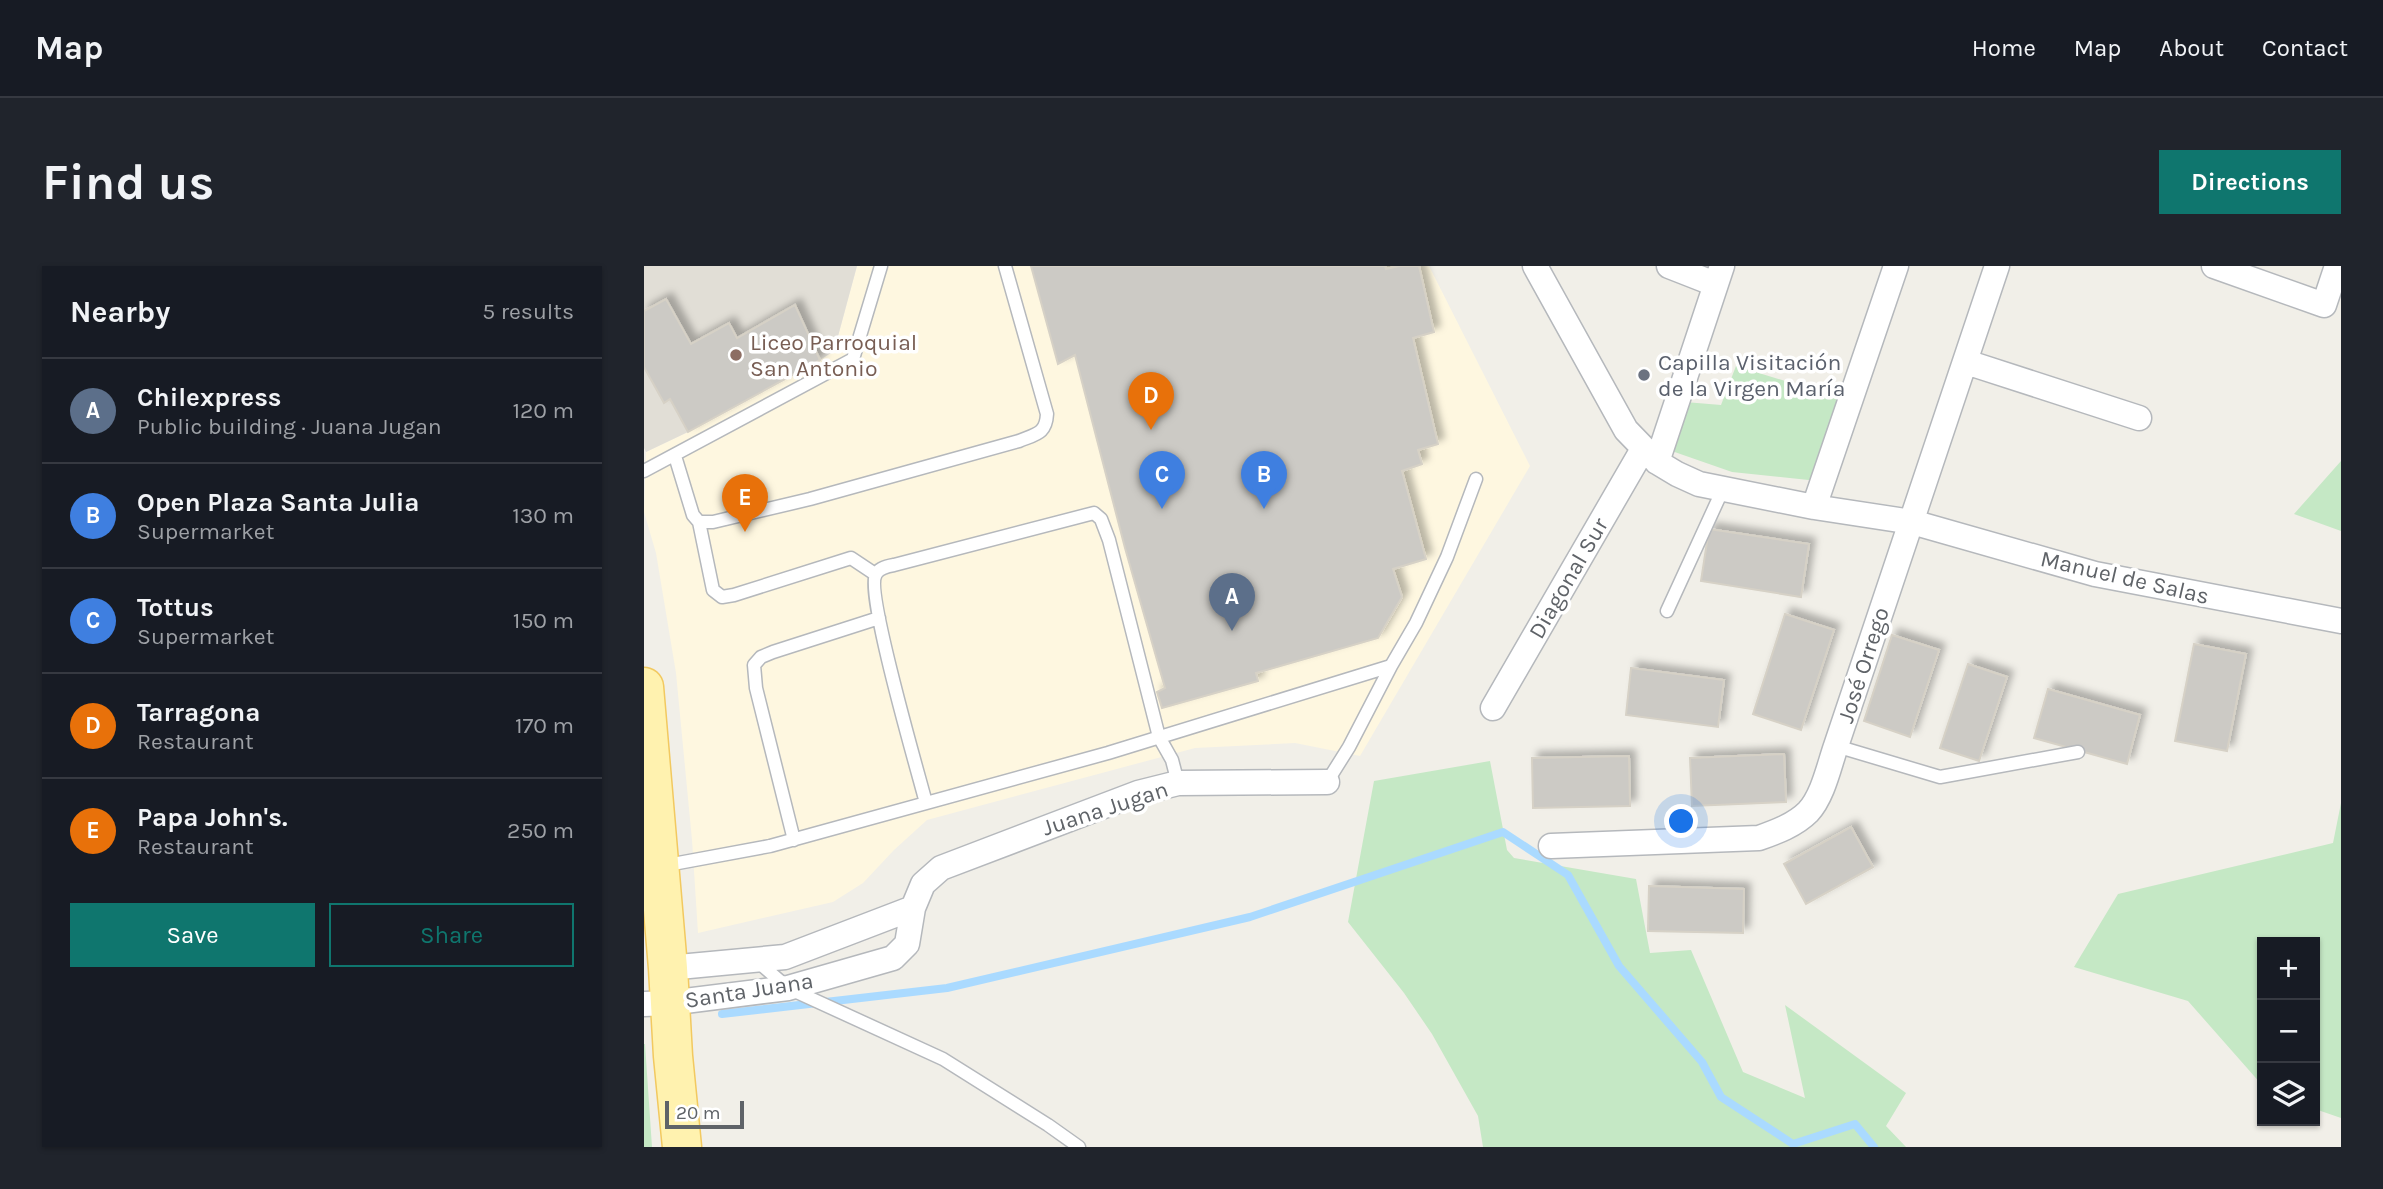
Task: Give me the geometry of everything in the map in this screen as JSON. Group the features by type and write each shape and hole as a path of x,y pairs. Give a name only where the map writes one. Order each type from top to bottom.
{"main road":[{"path":"644,687 659,866 661,992 682,1147"}],"street":[{"path":"1669,266 1718,275"},
{"path":"1814,507 1896,266"},
{"name":"José Orrego","path":"1551,846 1759,838 1796,822 1809,811 1817,798 1836,746 1997,266"},
{"path":"2214,266 2324,305 2337,266"},
{"path":"1541,271 1626,430 1650,455 1677,474 1699,484 1723,489 1912,522"},
{"name":"Diagonal Sur","path":"1493,708 1650,455 1718,275"},
{"path":"1966,362 2138,418"},
{"name":"Manuel de Salas","path":"1912,522 2095,575 2341,621"},
{"name":"Juana Jugan","path":"914,908 923,884 941,868 1138,793 1178,783 1326,782"},
{"name":"Santa Juana","path":"661,992 757,961 785,957 914,908"},
{"name":"Santa Juana","path":"661,992 788,988 894,958 907,944 914,908"}],"lane":[{"path":"644,471 853,359 881,266"},
{"path":"699,522 712,522 810,499 1040,433 1046,425 1047,414 1005,266"},
{"path":"675,456 693,515 699,522 713,590 722,597 851,558 875,574"},
{"path":"1326,782 1349,747 1416,623 1447,557 1476,480"},
{"path":"1667,611 1723,489"},
{"path":"926,803 879,618 873,586 875,574 883,568 1094,513 1101,519 1109,540 1159,737 1172,760 1178,783"},
{"path":"794,839 756,688 754,665 761,657 773,652 879,618"},
{"path":"659,866 770,846 1108,753 1391,666"},
{"path":"1836,746 1940,777 2078,752"},
{"path":"757,961 788,988 943,1059 1079,1147"}],"shaded area":[{"name":"Liceo Parroquial San Antonio","path":"644,266 857,266 834,351 688,432 646,452"},
{"path":"857,266 1429,266 1530,466 1360,756 1295,743 1195,748 927,820 863,883 833,902 698,933 676,673 656,553 644,512 646,452 688,432 834,351"}],"green space":[{"path":"1736,366 1844,399 1818,481 1732,472 1666,449 1685,402 1721,405"},
{"path":"2341,461 2341,531 2294,514"},
{"path":"1490,761 1507,850 1514,858 1636,879 1650,953 1691,950 1743,1072 1805,1098 1785,1005 1906,1093 1886,1126 1906,1147 1483,1147 1478,1116 1432,1034 1404,993 1348,922 1374,781"},
{"path":"2341,803 2341,1118 2320,1111 2320,937 2257,937 2257,1079 2188,1001 2074,967 2118,894 2333,843"},
{"path":"645,1044 652,1147 644,1147"}],"building":[{"path":"1031,266 1385,266 1386,269 1419,266 1434,332 1413,338 1438,444 1418,450 1422,464 1402,471 1426,559 1393,569 1402,597 1378,638 1256,673 1258,681 1162,708 1157,692 1165,688 1075,355 1058,364"},
{"path":"666,299 691,344 729,323 737,338 795,305 820,360 688,432 670,399 664,403 644,367 644,311"},
{"path":"1709,529 1809,544 1801,597 1701,581"},
{"path":"1785,614 1834,630 1801,730 1753,714"},
{"path":"1892,635 1939,650 1910,737 1864,721"},
{"path":"2194,644 2246,654 2227,751 2175,741"},
{"path":"1968,664 2007,677 1979,761 1940,748"},
{"path":"1631,668 1724,680 1718,727 1626,715"},
{"path":"2048,689 2140,715 2127,764 2034,738"},
{"path":"1784,754 1786,802 1692,806 1690,758"},
{"path":"1629,756 1630,806 1533,808 1532,758"},
{"path":"1851,827 1873,867 1806,904 1784,864"},
{"path":"1649,886 1744,889 1743,933 1648,931"}],"waterway":[{"path":"722,1014 947,988 1250,917 1503,832 1568,875 1619,966 1702,1062 1721,1097 1793,1144 1855,1124 1874,1147"}],"place":[{"name":"Liceo Parroquial San Antonio","path":"736,355"},
{"name":"Capilla Visitación de la Virgen María","path":"1644,375"},
{"name":"Tarragona","path":"1151,430"},
{"name":"Tottus","path":"1162,509"},
{"name":"Open Plaza Santa Julia","path":"1264,509"},
{"name":"Papa John's.","path":"745,532"},
{"name":"Chilexpress","path":"1232,631"}]}
